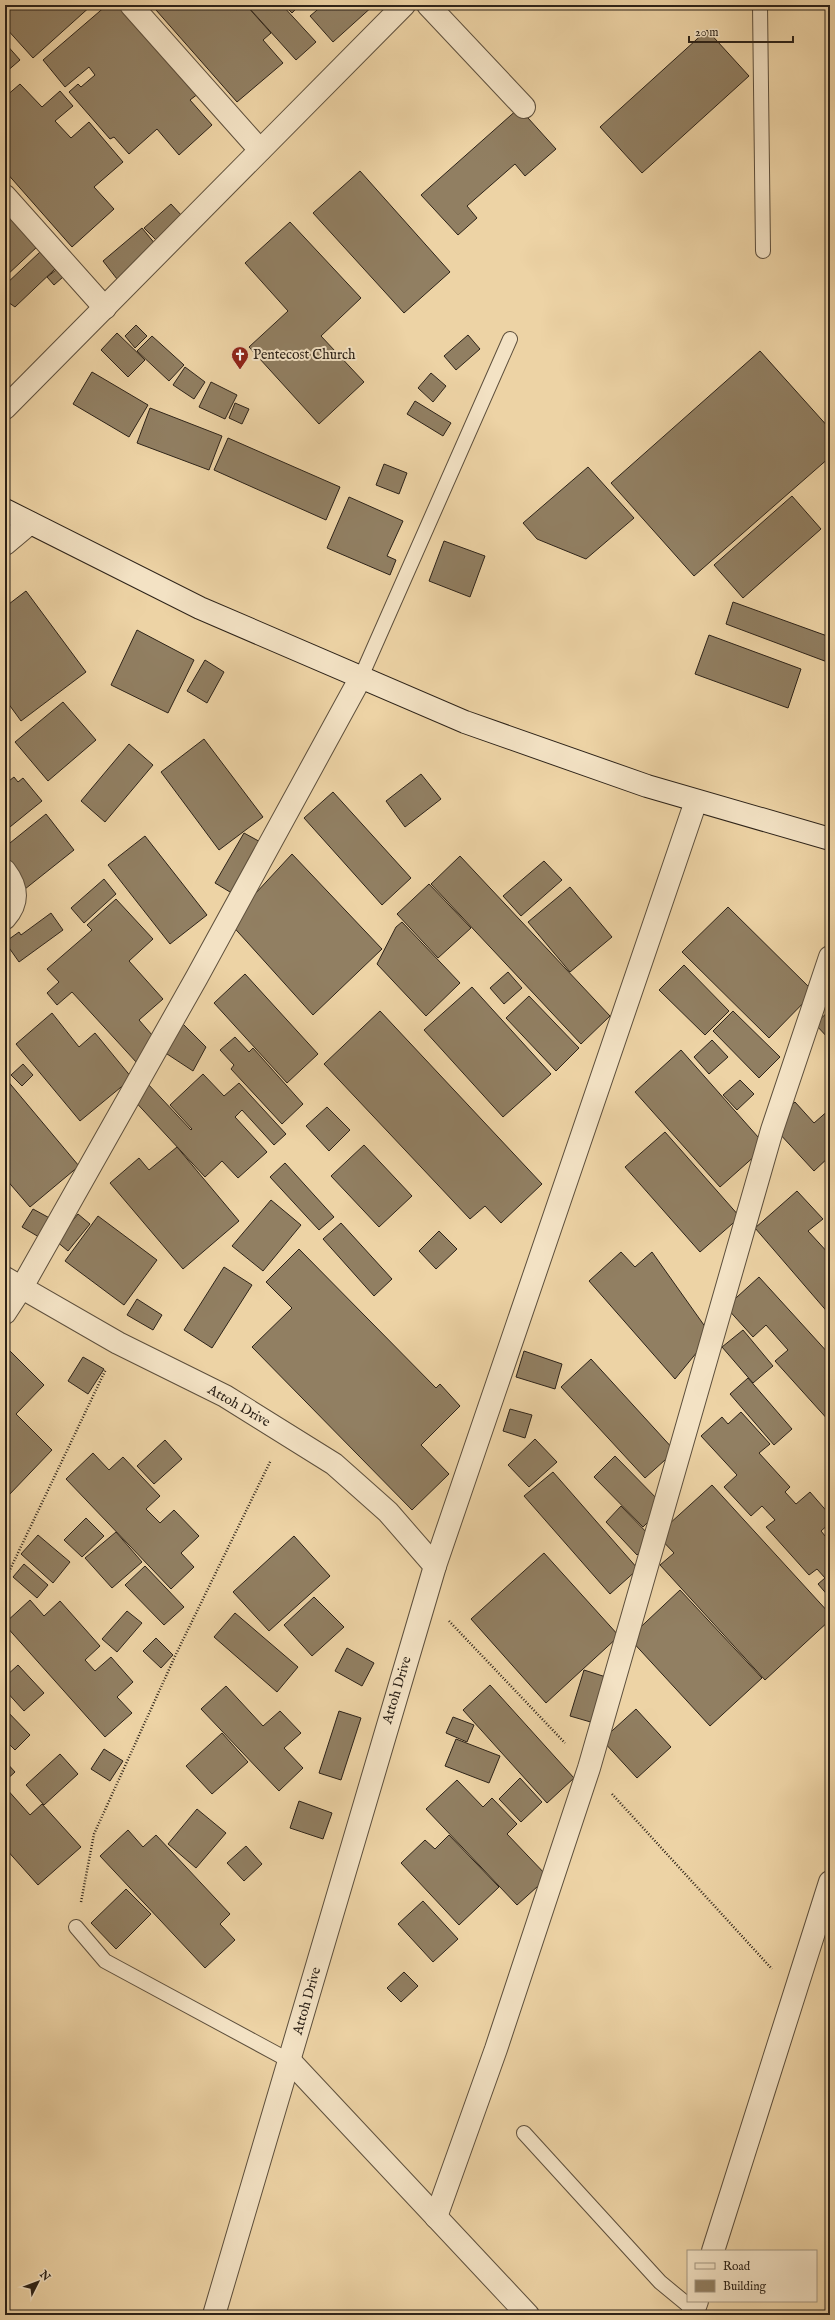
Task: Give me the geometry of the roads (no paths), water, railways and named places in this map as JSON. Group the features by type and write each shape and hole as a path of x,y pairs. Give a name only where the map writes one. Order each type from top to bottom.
{"street":[{"path":"131,5 260,150"},
{"path":"5,408 404,5"},
{"path":"428,5 524,107"},
{"path":"5,196 105,308"},
{"path":"5,510 200,608 465,722 647,786 830,839"},
{"path":"5,544 30,523"},
{"path":"5,1313 14,1282 197,977 361,677"},
{"path":"435,1566 696,801"},
{"path":"5,871 12,880 15,895 13,908 5,918"},
{"path":"436,2217 496,2049 589,1768 772,1130 830,957"},
{"name":"Attoh Drive","path":"14,1282 118,1343 225,1396 334,1464 388,1512 435,1566 363,1804 290,2061 214,2315"},
{"path":"713,2250 830,1882"},
{"path":"290,2061 528,2315"}],"lane":[{"path":"760,5 763,251"},
{"path":"361,677 510,339"},
{"path":"76,1927 104,1961 290,2061"},
{"path":"524,2133 660,2282 694,2309"}],"place":[{"name":"Pentecost Church","path":"240,370"}]}
